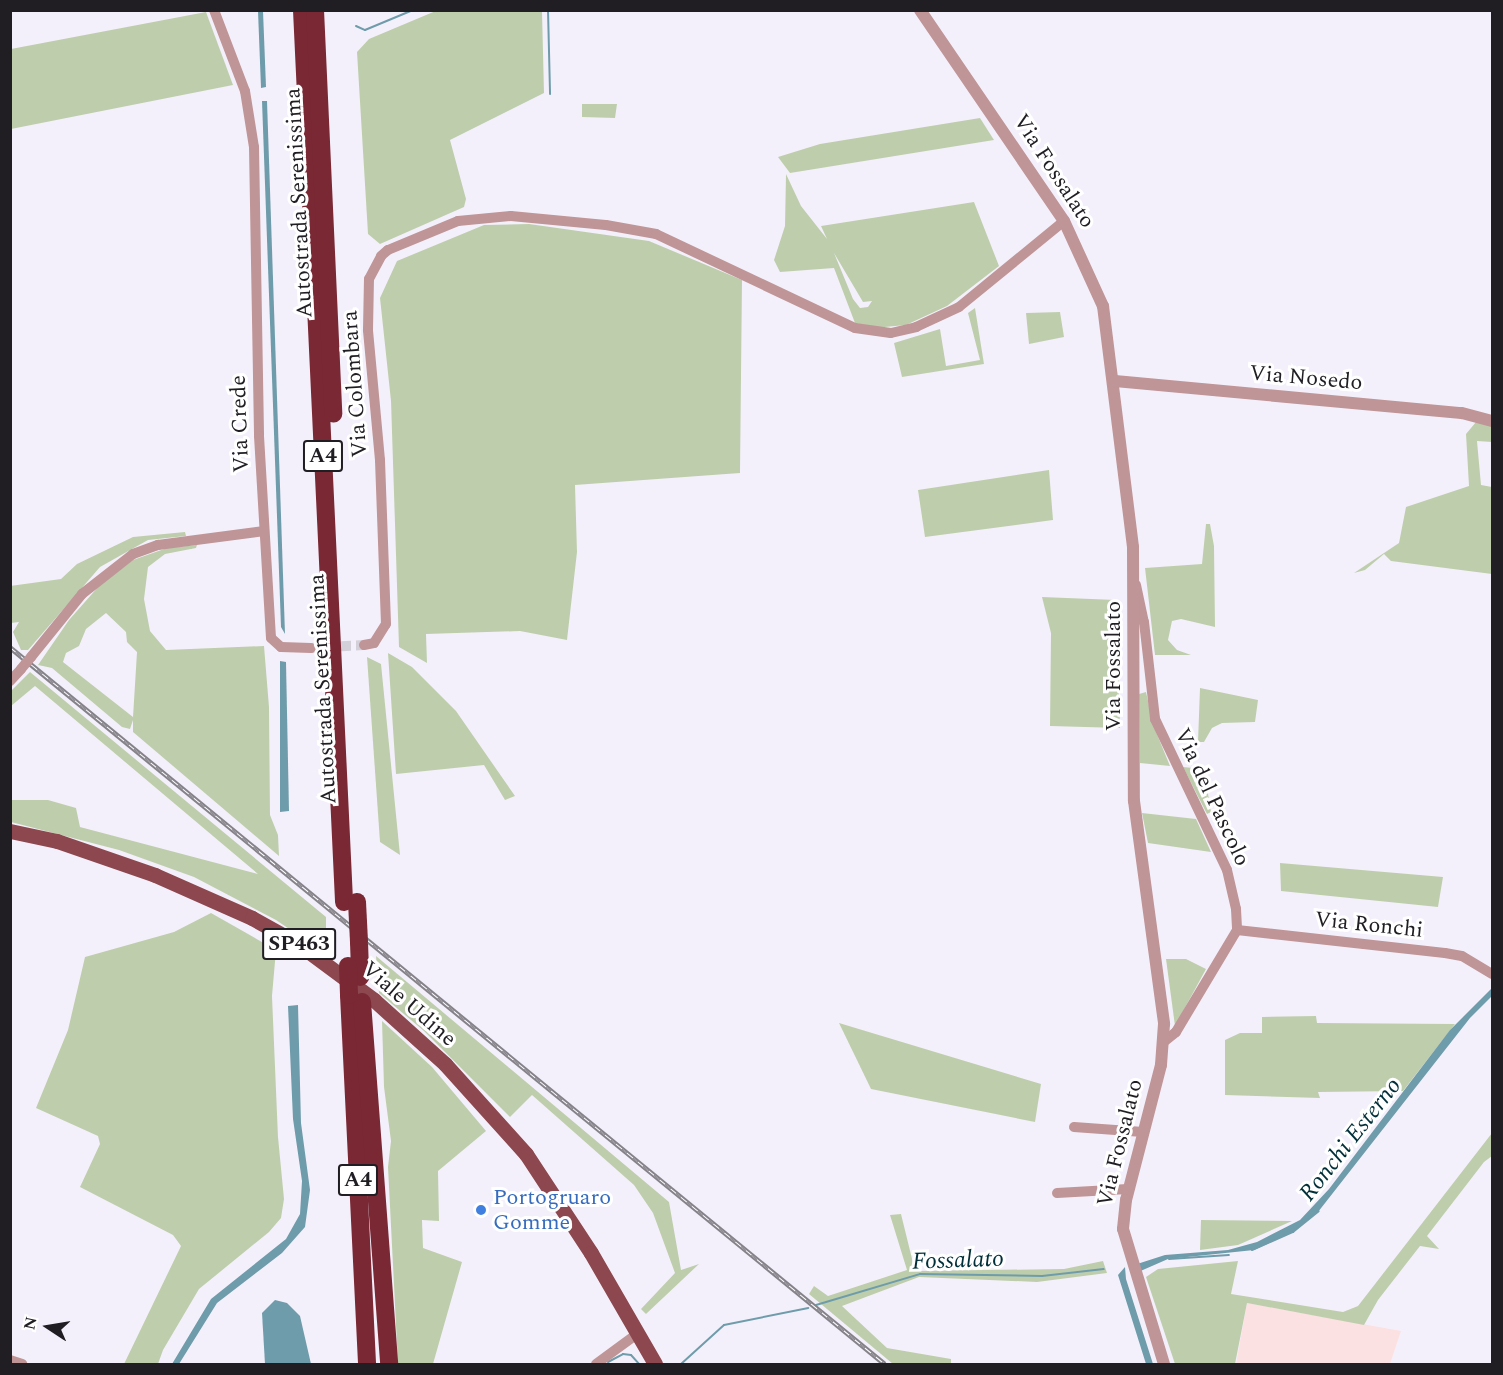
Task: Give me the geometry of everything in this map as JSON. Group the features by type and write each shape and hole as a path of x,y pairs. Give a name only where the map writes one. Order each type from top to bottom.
{"highway":[{"name":"Autostrada Serenissima","path":"302,10 351,902"},
{"name":"Autostrada Serenissima","path":"315,10 352,938 389,1365"},
{"name":"Autostrada Serenissima","path":"356,999 367,1365"}],"main road":[{"name":"Viale Udine","path":"10,831 57,841 155,875 252,918 297,943 374,1000 445,1064 526,1154 591,1252 655,1365"}],"street":[{"name":"Via Crede","path":"214,10 245,91 254,147 264,531"},
{"name":"Via Fossalato","path":"920,10 1064,221 1100,294 1115,381 1135,584 1134,801 1165,1041 1123,1214 1125,1248 1164,1365"},
{"name":"Via Colombara","path":"364,645 374,643 386,624 380,460 368,330 369,279 381,256 458,221 511,216 606,225 656,234 855,328 891,333 916,327 959,307 1064,221"},
{"name":"Via Nosedo","path":"1115,381 1462,413 1492,422"},
{"path":"10,681 82,594 133,554 158,545 264,531 271,638 281,647 312,648"},
{"name":"Via del Pascolo","path":"1135,584 1144,622 1155,719 1227,870 1237,930"},
{"path":"1165,1041 1176,1032 1237,930"},
{"name":"Via Ronchi","path":"1237,930 1445,953 1462,956 1492,974"},
{"path":"1074,1127 1143,1132"},
{"path":"1057,1193 1128,1189"},
{"path":"596,1365 637,1334"},
{"path":"10,1360 22,1365"}],"shaded area":[{"path":"1247,1303 1401,1331 1390,1364 1236,1364"}],"green space":[{"path":"438,10 542,11 544,93 450,140 466,199 464,207 380,244 368,234 357,52 369,39"},
{"path":"206,12 233,85 11,129 11,49"},
{"path":"582,104 617,104 615,118 582,117"},
{"path":"980,118 994,140 790,173 778,157 820,144"},
{"path":"786,174 801,206 827,239 821,226 974,202 999,266 947,306 906,325 874,328 855,323 834,268 780,272 774,260 785,226","holes":["834,253 863,302 872,301 868,307 860,308 853,299"]},
{"path":"529,224 649,241 742,280 740,473 575,485 577,552 567,640 520,631 426,634 427,663 399,647 391,401 380,298 397,261 484,225"},
{"path":"975,308 984,364 902,377 894,343 940,329 946,366 980,360 968,313"},
{"path":"1060,312 1064,337 1029,344 1026,313"},
{"path":"1476,422 1492,425 1492,442 1477,441 1481,485 1492,487 1492,574 1391,561 1384,554 1365,570 1354,573 1399,543 1406,507 1469,486 1466,434"},
{"path":"1049,470 1053,520 925,537 918,490"},
{"path":"1206,524 1210,524 1214,546 1215,627 1181,619 1172,621 1168,640 1177,650 1191,655 1155,655 1145,568 1202,564"},
{"path":"185,532 186,536 148,540 100,567 28,650 21,650 13,632 19,622 11,623 10,586 61,579 77,564 133,537"},
{"path":"197,545 196,548 165,554 148,567 144,599 150,631 166,650 264,646 269,707 270,815 278,835 279,856 133,732 133,720 130,729 122,727 52,668 38,665 69,620 99,586 133,560 167,548","holes":["106,613 126,632 127,642 137,652 133,717 63,662 66,653 79,646 86,629"]},
{"path":"1042,597 1116,600 1120,728 1050,726 1051,633"},
{"path":"388,653 412,667 456,711 515,796 505,800 484,765 396,774"},
{"path":"367,657 381,664 400,855 380,842"},
{"path":"30,672 326,917 326,954 276,920 194,877 119,850 11,822 11,800 48,800 76,808 80,827 258,874 35,686 11,706 11,691"},
{"path":"1200,688 1258,700 1255,722 1222,723 1212,728 1204,742 1198,742"},
{"path":"1146,692 1154,727 1170,766 1140,763 1139,694"},
{"path":"1183,767 1204,769 1211,812 1207,814"},
{"path":"1142,813 1196,819 1211,852 1148,843"},
{"path":"1280,863 1443,877 1438,907 1281,891"},
{"path":"211,913 276,950 272,996 278,1137 284,1199 281,1218 269,1232 199,1289 163,1350 158,1364 124,1364 181,1246 173,1235 80,1187 100,1144 98,1136 36,1108 68,1030 85,957 174,932"},
{"path":"376,956 669,1202 681,1270 699,1264 646,1314 641,1309 675,1273 653,1213 634,1185 532,1095 510,1117 424,1031 379,993"},
{"path":"1166,959 1186,959 1206,969 1175,1026"},
{"path":"1316,1016 1317,1023 1455,1024 1403,1091 1318,1092 1320,1098 1225,1095 1225,1040 1240,1033 1262,1033 1262,1017"},
{"path":"382,1021 432,1067 486,1131 438,1171 439,1221 422,1220 423,1248 462,1262 433,1364 398,1364 388,1167 391,1141 384,1087"},
{"path":"839,1023 1041,1084 1035,1122 871,1089"},
{"path":"1492,1133 1492,1156 1484,1162 1427,1236 1439,1249 1420,1246 1378,1300 1364,1325 1247,1303 1235,1364 1175,1364 1146,1277 1158,1269 1238,1261 1231,1294 1343,1312 1358,1306"},
{"path":"901,1214 915,1271 1064,1269 1103,1261 1107,1273 1037,1282 919,1277 842,1306 887,1348 951,1359 951,1364 893,1364 809,1294 814,1286 828,1296 907,1270 890,1215"},
{"path":"1201,1220 1292,1221 1238,1245 1200,1250"}],"water":[{"path":"258,11 263,11 266,87 261,88"},
{"path":"262,101 267,101 285,634 281,627"},
{"path":"280,661 286,662 289,811 280,812"},
{"path":"1492,988 1492,996 1470,1018 1318,1212 1293,1232 1254,1250 1168,1259 1136,1273 1134,1265 1165,1255 1228,1250 1257,1242 1300,1220 1329,1189 1450,1030"},
{"path":"298,1005 301,1123 310,1190 305,1227 282,1253 217,1303 179,1364 172,1364 211,1299 286,1239 300,1214 302,1181 293,1119 288,1006"},
{"path":"1125,1267 1126,1279 1153,1364 1146,1364 1118,1275"},
{"path":"275,1300 287,1303 300,1316 311,1364 265,1364 262,1313"}],"waterway":[{"path":"356,26 365,30 413,10"},
{"path":"548,10 550,94"},
{"name":"Ronchi Esterno","path":"1252,1250 1293,1232 1319,1211"},
{"name":"Ronchi Esterno","path":"1169,1259 1229,1255"},
{"name":"Fossalato","path":"816,1305 920,1274 1042,1276 1104,1269"},
{"name":"Fossalato","path":"681,1364 724,1325 808,1308"},
{"name":"Fossalato","path":"608,1362 623,1354 631,1355 639,1364"}],"tunnel":[{"path":"311,648 364,645"}],"railway":[{"path":"10,647 885,1364"}],"place":[{"name":"Portogruaro Gomme","path":"481,1210"}]}
